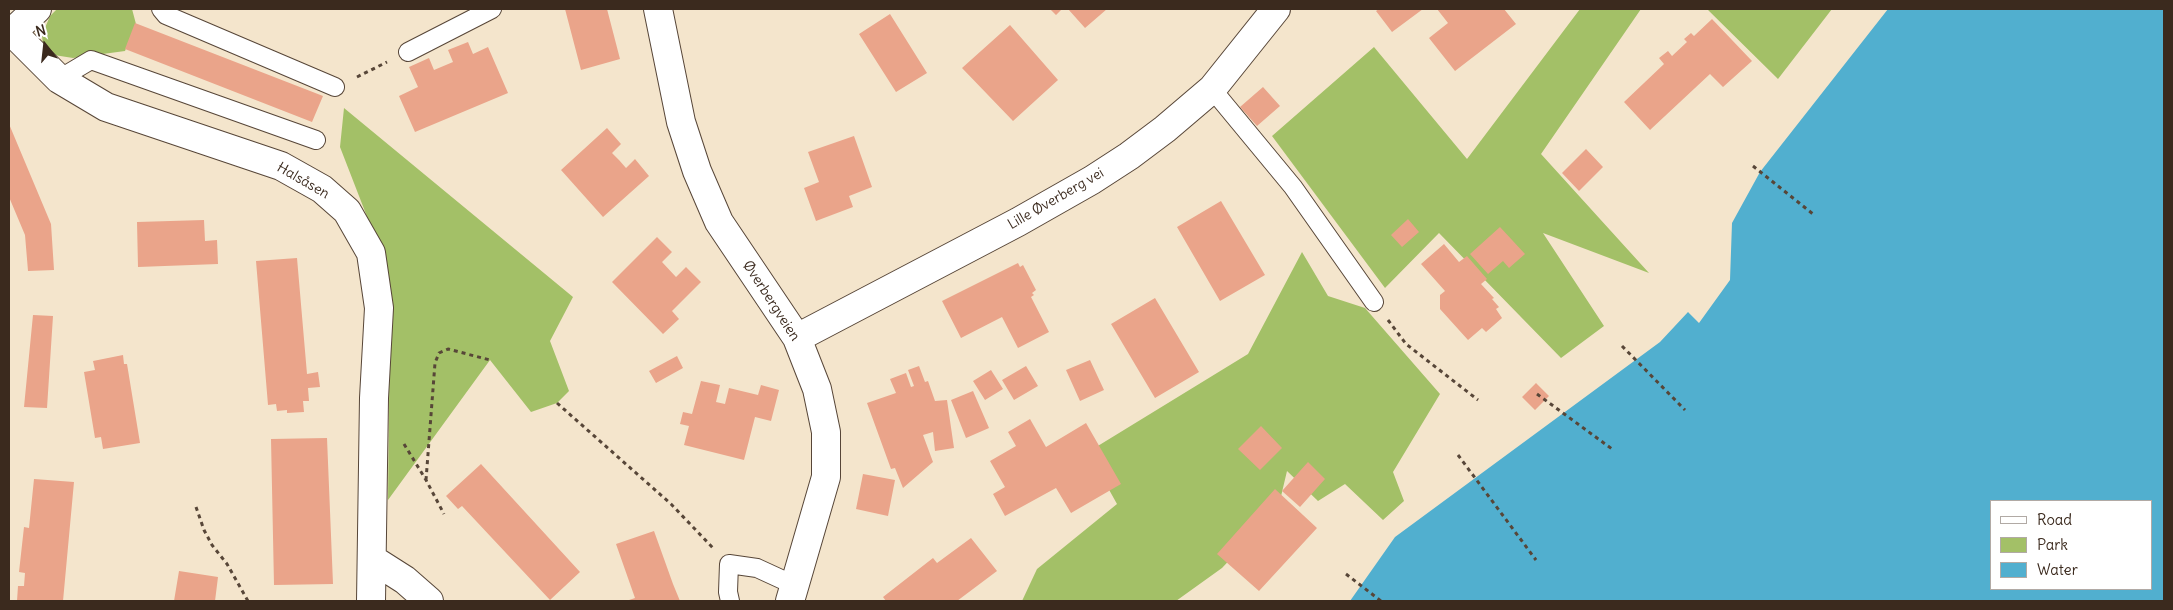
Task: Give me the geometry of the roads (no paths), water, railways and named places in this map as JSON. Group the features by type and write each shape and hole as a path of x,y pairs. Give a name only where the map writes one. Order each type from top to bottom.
{"street":[{"path":"11,34 37,9"},
{"name":"Øverbergveien","path":"658,9 681,122 696,171 718,222 797,338 817,389 826,432 826,477 792,593"},
{"name":"Lille Øverberg vei","path":"797,338 1018,222 1092,180 1165,129 1212,89 1276,9"},
{"name":"Halsåsen","path":"11,34 58,79 106,107 281,166 322,189 347,211 371,252 379,308 374,398 371,601"},
{"path":"372,559 406,580 429,601"}],"lane":[{"path":"161,9 166,15 335,87"},
{"path":"408,52 492,9"},
{"path":"58,79 91,60 316,140"},
{"path":"1212,89 1293,187 1374,302"},
{"path":"730,601 728,592 729,564 757,568 792,593"}],"water":[{"path":"1888,9 2164,9 2164,601 1350,601 1395,537 1660,342 1688,312 1699,323 1730,280 1732,223 1760,172"}]}
